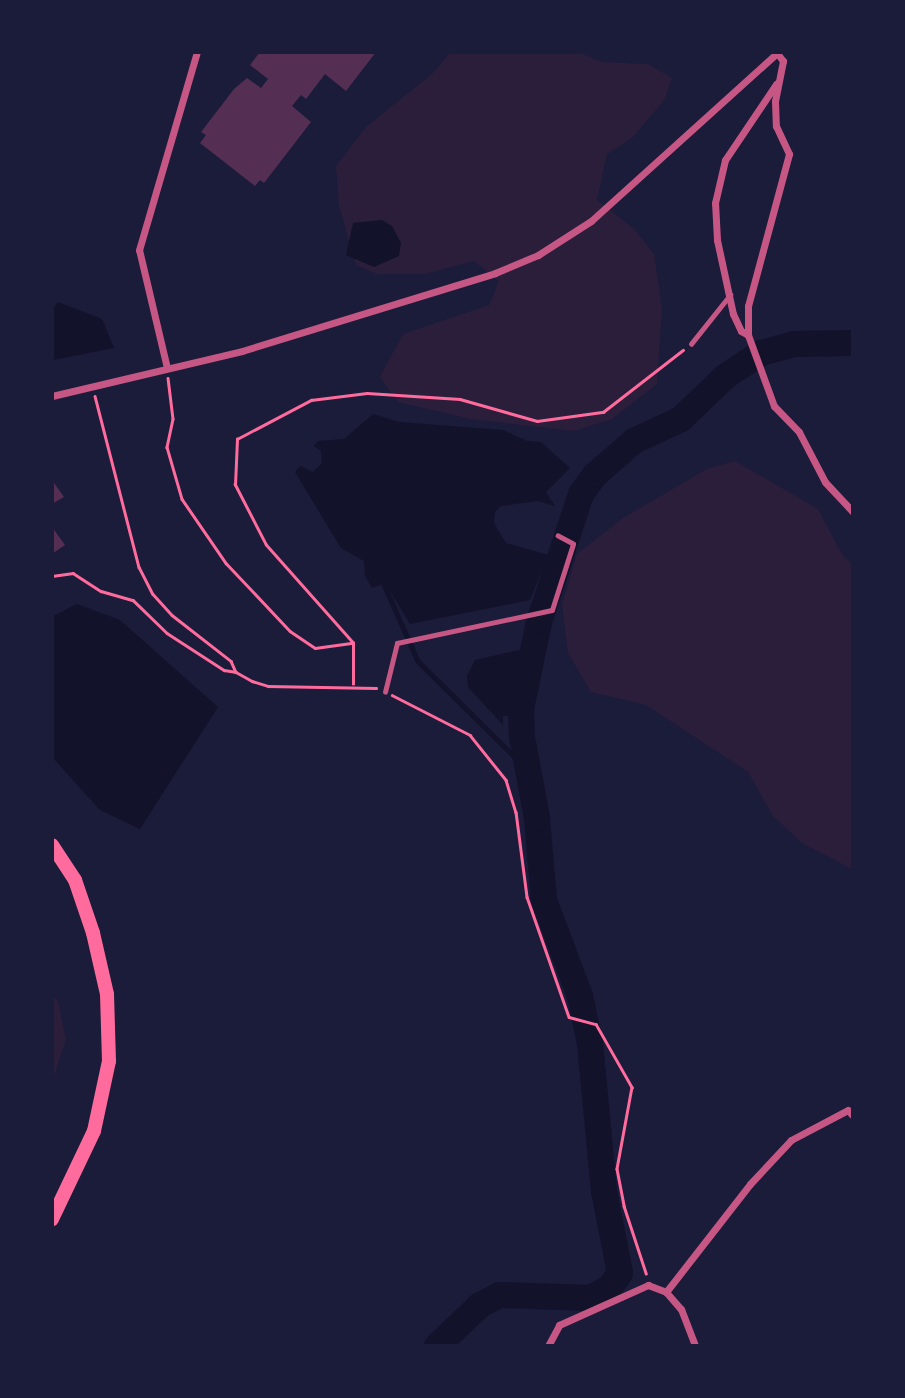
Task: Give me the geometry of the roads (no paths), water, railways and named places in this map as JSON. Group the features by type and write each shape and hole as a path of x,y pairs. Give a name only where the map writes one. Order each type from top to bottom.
{"highway":[{"path":"52,845 75,880 93,933 107,994 109,1061 94,1131 52,1219"}],"street":[{"path":"167,368 139,250 197,52"},
{"path":"52,396 242,351 495,273 538,255 591,221 778,53 783,61 778,80 776,126 789,154 748,306 748,335 774,406 799,432 825,482 852,511"},
{"path":"748,335 737,326 716,233 719,181 725,160 778,80"},
{"path":"666,1292 791,1140 848,1110 852,1115"},
{"path":"548,1346 559,1325 642,1286 666,1292 681,1309 695,1346"}],"lane":[{"path":"691,344 730,295"},
{"path":"385,692 400,641 549,611 573,544 558,536"}],"waterway":[{"path":"437,1346 480,1305 500,1295 591,1298 610,1287 620,1273 604,1191 590,1043 580,996 544,900 537,818 522,737 521,709 539,622 581,494 595,475 634,441 681,419 726,376 761,353 794,344 852,343"},
{"path":"382,580 418,661 526,768"}]}
